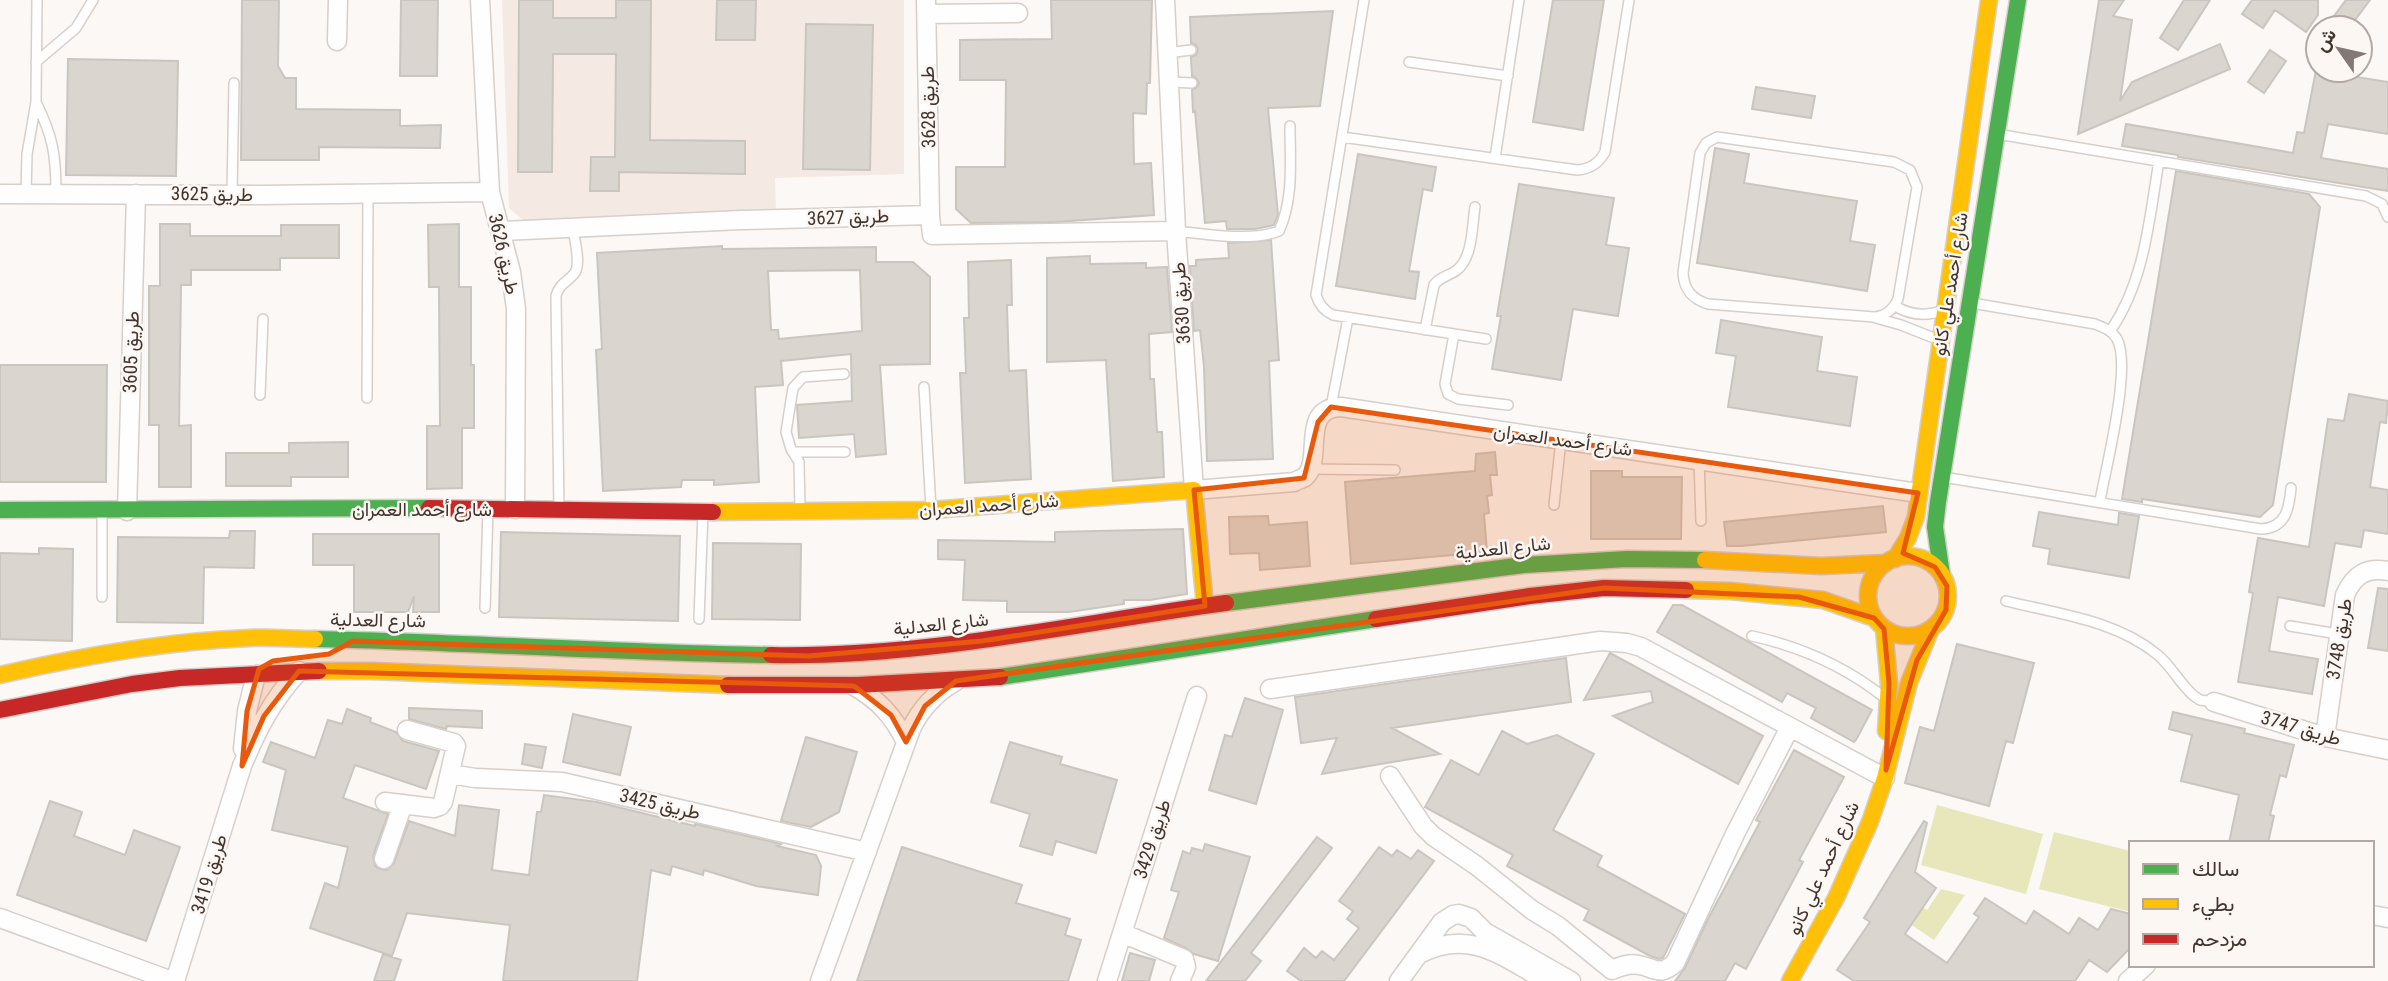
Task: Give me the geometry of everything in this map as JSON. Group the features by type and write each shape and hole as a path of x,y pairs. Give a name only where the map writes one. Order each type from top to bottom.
{"main road":[{"name":"شارع أحمد علي كانو","path":"1890,561 1908,538 1916,517 1989,0"},
{"name":"شارع أحمد علي كانو","path":"1942,575 1935,527 1941,476 2018,0"},
{"name":"شارع أحمد العمران","path":"0,510 488,508 559,512 800,513 931,510 1194,491"},
{"name":"طريق 3630","path":"1194,491 1205,606"},
{"path":"0,710 131,684 180,678 256,676 299,671 372,671 712,685 854,686 956,681 1006,676 1530,596 1604,588 1730,591 1823,600 1907,637 1920,635 1940,621 1948,598 1942,575 1935,567 1916,557 1890,561 1877,572 1868,595 1869,607 1879,623"},
{"name":"شارع العدلية","path":"0,675 80,657 176,644 250,638 451,642 679,654 809,656 917,649 982,641 1205,606 1524,565 1627,559 1821,566 1890,561"},
{"name":"شارع أحمد علي كانو","path":"1879,623 1889,683 1886,774"},
{"name":"شارع أحمد علي كانو","path":"1790,981 1856,858 1886,774 1909,683 1931,629"},
{"path":"256,676 259,669 273,661 329,654 353,641"}],"street":[{"path":"337,41 338,0"},
{"name":"طريق 3626","path":"480,0 490,192 511,272 516,309 515,509"},
{"name":"طريق 3630","path":"1164,0 1194,491"},
{"path":"927,7 1018,13"},
{"name":"طريق 3628","path":"927,7 930,215"},
{"name":"طريق 3625","path":"0,194 490,192"},
{"name":"طريق 3605","path":"127,511 136,194"},
{"path":"930,215 932,235 1177,231"},
{"name":"طريق 3627","path":"501,231 930,215"},
{"path":"1310,469 1318,422 1324,411 1331,407"},
{"name":"شارع أحمد العمران","path":"1331,407 1918,493"},
{"name":"شارع أحمد العمران","path":"1194,491 1294,482 1304,478 1310,469"},
{"name":"طريق 3748","path":"2325,737 2345,595 2350,585 2367,570 2388,571"},
{"path":"1270,689 1614,641 1641,647 1790,727 1886,774"},
{"name":"طريق 3419","path":"174,981 242,766 264,716 285,685 299,671"},
{"name":"طريق 3419","path":"242,766 247,711 256,676"},
{"path":"820,981 917,717 944,688 956,681"},
{"path":"854,686 868,694 891,715 906,742"},
{"name":"طريق 3429","path":"1107,981 1197,696"},
{"name":"طريق 3747","path":"2214,702 2325,737 2388,750"},
{"path":"1390,776 1423,826 1433,836 1532,910 1558,926 1609,975 1624,964 1664,970 1675,962 1767,769 1790,727"},
{"path":"384,859 394,803 440,806 456,749 454,743 407,730"},
{"name":"طريق 3425","path":"450,774 475,778 562,782 867,852"},
{"path":"1399,981 1442,922 1453,915 1465,915 1499,947 1546,981"},
{"path":"0,918 174,981"},
{"path":"1122,933 1184,959 1186,967 1181,981"},
{"path":"1419,954 1458,942 1499,947 1571,981"},
{"path":"2128,981 2144,967"}],"lane":[{"path":"26,194 29,142 36,102 37,0"},
{"path":"36,62 76,28 93,0"},
{"path":"1364,0 1316,295 1326,312 1348,318 1486,339"},
{"path":"1495,158 1519,0"},
{"path":"1342,137 1577,170 1591,167 1605,152 1629,0"},
{"path":"1167,52 1191,51"},
{"path":"1409,62 1508,76"},
{"path":"1169,82 1192,83"},
{"path":"232,194 234,83"},
{"path":"36,102 50,130 54,146 56,194"},
{"path":"1177,231 1233,236 1273,234 1279,231 1286,208 1291,170 1290,126"},
{"path":"1996,134 2375,199 2382,204 2388,218"},
{"path":"1874,317 1882,316 1895,306 1898,299 1916,187 1910,170 1894,162 1723,137 1706,143 1700,153 1683,273 1684,282 1692,297 1708,304 1874,317 1940,340"},
{"path":"2111,330 2128,302 2140,269 2159,161"},
{"path":"367,398 368,194"},
{"path":"1424,330 1434,285 1458,270 1467,254 1475,207"},
{"path":"559,512 556,296 563,282 573,275 577,268 573,228"},
{"path":"1969,303 2095,324 2111,330 2118,340 2123,376 2100,500"},
{"path":"1895,306 1909,313 1928,314 1944,309"},
{"path":"1331,407 1348,318"},
{"path":"260,395 263,319"},
{"path":"1454,334 1445,384 1448,394 1458,399 1508,405"},
{"path":"800,513 799,462 786,432 791,395 796,383 803,377 844,374"},
{"path":"924,387 931,510"},
{"path":"1555,505 1561,440"},
{"path":"795,452 845,452"},
{"path":"1699,460 1701,521"},
{"path":"1310,469 1395,470"},
{"path":"1941,476 2268,528 2282,522 2287,515 2291,488"},
{"path":"485,608 488,508"},
{"path":"102,511 102,597"},
{"path":"699,619 703,512"},
{"path":"2006,601 2091,621 2130,636 2159,656 2194,696 2200,700 2214,702"},
{"path":"2290,626 2338,634"},
{"path":"1752,636 1801,649 1824,659 1868,684 1888,700"}],"highlighted area":[{"path":"1331,407 1918,493 1903,553 1935,567 1947,586 1946,610 1917,660 1886,770 1889,683 1884,629 1874,618 1799,597 1604,588 956,681 925,706 906,742 891,715 854,686 299,671 264,716 242,766 247,711 259,669 273,661 329,654 353,641 809,656 982,641 1205,606 1194,490 1304,478 1318,422"}],"shaded area":[{"path":"502,0 904,0 904,174 775,178 776,211 526,223 509,208"}],"green space":[{"path":"1937,805 2043,834 2026,894 1921,865"},
{"path":"2054,832 2129,851 2129,912 2039,889"},
{"path":"1941,889 1965,895 1934,940 1898,916 1909,899 1927,910"}],"building":[{"path":"242,0 279,0 278,66 285,78 296,78 296,109 400,110 400,126 441,125 440,148 319,147 319,160 241,160"},
{"path":"401,0 438,0 437,76 400,76"},
{"path":"519,0 553,0 553,18 616,18 616,0 651,0 650,140 745,141 745,174 619,172 619,191 590,191 591,157 615,157 616,54 553,54 552,172 518,172"},
{"path":"717,0 756,0 755,40 716,40"},
{"path":"1051,0 1152,0 1150,83 1147,83 1146,114 1133,113 1134,164 1151,163 1154,215 1056,222 971,223 956,209 956,167 1005,167 1006,80 960,80 960,40 1052,39"},
{"path":"1553,0 1604,0 1583,130 1533,122"},
{"path":"2099,0 2124,0 2113,16 2132,20 2120,101 2132,82 2220,44 2230,69 2078,134"},
{"path":"2184,0 2210,0 2178,50 2160,38"},
{"path":"2252,0 2318,0 2318,14 2304,14 2304,31 2275,10 2263,28 2242,14"},
{"path":"2346,0 2370,0 2360,14 2336,14"},
{"path":"1333,11 1320,106 1268,108 1278,215 1274,225 1255,229 1227,229 1226,221 1205,223 1192,90 1199,83 1192,76 1191,57 1196,55 1198,50 1196,45 1191,43 1190,17"},
{"path":"806,24 873,25 870,170 803,169"},
{"path":"2270,50 2286,61 2264,93 2248,82"},
{"path":"68,59 178,61 176,176 66,175"},
{"path":"2374,80 2388,82 2388,134 2328,124 2321,158 2388,169 2388,191 2122,146 2126,124 2293,153 2297,132 2304,133 2313,84 2374,84"},
{"path":"1756,87 1815,96 1811,118 1752,109"},
{"path":"1715,148 1749,154 1744,183 1857,201 1850,241 1875,245 1867,291 1697,263"},
{"path":"1358,154 1436,167 1432,191 1423,189 1409,271 1419,272 1415,299 1336,286"},
{"path":"2176,171 2309,194 2320,207 2273,505 2260,517 2142,499 2142,502 2122,499"},
{"path":"1519,184 1614,198 1606,245 1629,248 1618,316 1573,309 1561,380 1492,369 1501,316 1497,316"},
{"path":"160,224 190,224 190,236 281,236 281,225 339,225 339,258 280,258 280,270 191,270 191,285 181,285 179,426 191,425 191,487 159,487 159,425 149,425 149,286 160,286"},
{"path":"459,224 459,287 471,287 474,428 462,428 462,488 427,489 427,426 440,426 439,287 429,287 428,225"},
{"path":"1271,240 1279,360 1269,361 1273,459 1207,461 1204,366 1200,330 1194,331 1190,266 1196,266 1196,260 1229,258 1228,243"},
{"path":"722,246 722,249 876,247 876,262 913,262 930,277 930,364 880,365 886,454 856,457 854,434 799,438 797,405 852,401 851,354 781,361 783,385 755,387 759,482 714,485 714,480 682,480 681,487 603,491 596,350 602,349 597,253","holes":["860,270 862,331 779,339 778,330 771,330 768,271"]},
{"path":"1090,256 1090,264 1146,263 1146,268 1167,267 1172,332 1149,334 1150,379 1154,379 1157,432 1162,432 1164,477 1113,481 1106,360 1047,362 1047,258"},
{"path":"1011,260 1012,305 1007,305 1009,371 1026,370 1031,479 965,483 960,373 966,373 964,318 969,318 968,262"},
{"path":"1721,320 1822,337 1817,371 1857,377 1850,426 1728,407 1736,356 1716,353"},
{"path":"0,365 107,365 106,482 0,482"},
{"path":"2349,394 2388,401 2386,423 2380,422 2370,487 2388,490 2388,534 2364,530 2361,547 2335,543 2324,606 2278,597 2269,651 2318,659 2312,694 2238,682 2253,593 2249,592 2258,538 2309,547 2328,419 2344,421"},
{"path":"348,442 348,477 291,477 291,486 226,486 226,453 289,453 289,443"},
{"path":"1495,452 1497,475 1490,475 1492,495 1487,496 1489,513 1484,514 1487,552 1351,564 1345,482 1475,471 1476,454"},
{"path":"1591,471 1622,471 1622,477 1682,477 1681,539 1591,539"},
{"path":"1883,506 1886,532 1727,546 1724,522"},
{"path":"2039,512 2118,525 2119,513 2139,516 2129,578 2048,564 2050,549 2033,546"},
{"path":"1268,516 1269,525 1307,522 1310,566 1260,570 1259,553 1230,554 1229,517"},
{"path":"1183,529 1187,594 1150,600 1124,600 1124,604 1069,612 1007,612 1007,601 963,600 965,560 938,559 938,540 1055,542 1055,532"},
{"path":"230,531 255,531 254,568 204,567 203,623 117,622 118,537 229,538"},
{"path":"501,532 680,536 678,621 499,617"},
{"path":"313,534 439,534 439,612 413,612 414,596 408,612 354,612 354,565 313,565"},
{"path":"713,543 801,544 800,620 712,619"},
{"path":"39,548 73,549 72,641 0,639 0,553 39,554"},
{"path":"2378,588 2388,589 2388,651 2368,648"},
{"path":"1673,605 1682,605 1872,710 1856,740 1854,742 1811,718 1816,708 1787,693 1782,702 1657,632"},
{"path":"1957,644 2034,663 2013,743 2006,741 1989,806 1905,783 1920,727 1934,731"},
{"path":"1610,653 1763,736 1738,784 1613,716 1653,702 1651,691 1584,700"},
{"path":"1566,658 1571,702 1392,728 1440,754 1322,774 1337,738 1301,743 1295,697"},
{"path":"1245,698 1283,710 1256,804 1209,790 1225,735 1232,737"},
{"path":"409,708 482,711 482,728 447,726 446,729 409,719"},
{"path":"347,709 396,732 403,741 439,751 426,789 355,765 343,798 388,814 373,856 375,866 380,869 387,870 394,863 409,821 455,836 459,805 499,810 492,870 529,875 537,812 541,812 544,795 597,802 781,844 777,846 816,855 821,866 818,895 756,886 704,870 703,875 672,866 670,875 651,870 637,981 503,981 510,925 407,913 392,956 310,928 325,883 338,888 348,847 272,830 286,770 263,762 271,742 315,758 328,720 342,724"},
{"path":"2173,712 2245,729 2244,733 2294,745 2286,777 2280,775 2270,815 2274,816 2268,841 2229,841 2239,795 2181,781 2192,735 2169,729"},
{"path":"573,714 631,727 620,775 563,762"},
{"path":"1502,731 1527,744 1557,735 1594,754 1553,830 1602,856 1597,866 1685,914 1663,958 1650,956 1584,920 1589,910 1507,866 1513,855 1425,807 1451,760 1479,775"},
{"path":"806,737 857,752 839,812 811,827 781,821"},
{"path":"1010,742 1062,757 1060,764 1117,780 1096,853 1056,841 1052,855 1020,846 1030,814 991,802"},
{"path":"525,744 546,747 542,768 522,764"},
{"path":"1794,750 1844,777 1799,860 1803,862 1746,969 1735,963 1725,981 1675,981 1685,968 1760,822 1756,820"},
{"path":"50,801 82,812 74,836 125,855 134,830 180,847 146,941 17,895"},
{"path":"1924,821 1927,823 1915,872 1936,888 1905,934 1947,963 1979,917 1974,914 1985,898 2026,924 2034,911 2069,934 2079,918 2098,930 2111,909 2129,914 2129,949 2107,972 2089,960 2075,981 1854,981 1837,970 1870,922 1864,918"},
{"path":"1317,837 1332,848 1251,953 1261,961 1245,981 1206,981"},
{"path":"1205,844 1250,857 1218,961 1194,954 1164,938 1179,892 1171,890 1183,851 1190,854 1192,848 1203,851"},
{"path":"902,847 1022,885 1016,903 1070,919 1065,935 1081,940 1068,981 857,981"},
{"path":"1379,847 1392,856 1397,850 1411,859 1418,850 1434,861 1344,981 1301,981 1287,971 1304,948 1316,958 1322,951 1334,960 1359,928 1347,919 1353,911 1339,901"},
{"path":"1130,953 1155,960 1149,981 1122,981"},
{"path":"383,954 401,960 394,981 374,981"}],"traffic: fast":[{"path":"1942,575 1935,527 1938,502 2018,0"},
{"path":"0,510 429,508"},
{"path":"1226,603 1524,565 1627,559 1705,560"},
{"path":"1000,677 1376,619"},
{"path":"315,639 771,655"}],"traffic: slow":[{"path":"1895,559 1908,538 1916,517 1989,0"},
{"path":"713,512 931,510 1194,490 1205,606"},
{"path":"1908,556 1923,559 1936,568 1945,581 1948,596 1945,611 1936,624 1923,633 1908,636 1893,633 1880,624 1871,611 1868,596 1871,581 1880,568 1893,559 1908,556"},
{"path":"1705,560 1821,566 1886,563"},
{"path":"1686,590 1730,591 1823,600 1874,618"},
{"path":"1884,629 1889,683 1886,731"},
{"path":"1790,981 1836,898 1870,822 1885,778 1909,683 1931,629"},
{"path":"0,675 93,656 187,642 258,638 315,639"},
{"path":"319,671 728,685"}],"traffic: jam":[{"path":"429,508 713,512"},
{"path":"1376,619 1604,588 1686,590"},
{"path":"771,655 886,651 943,645 1226,603"},
{"path":"0,710 132,684 180,678 319,671"},
{"path":"728,685 857,685 1000,677"}]}
